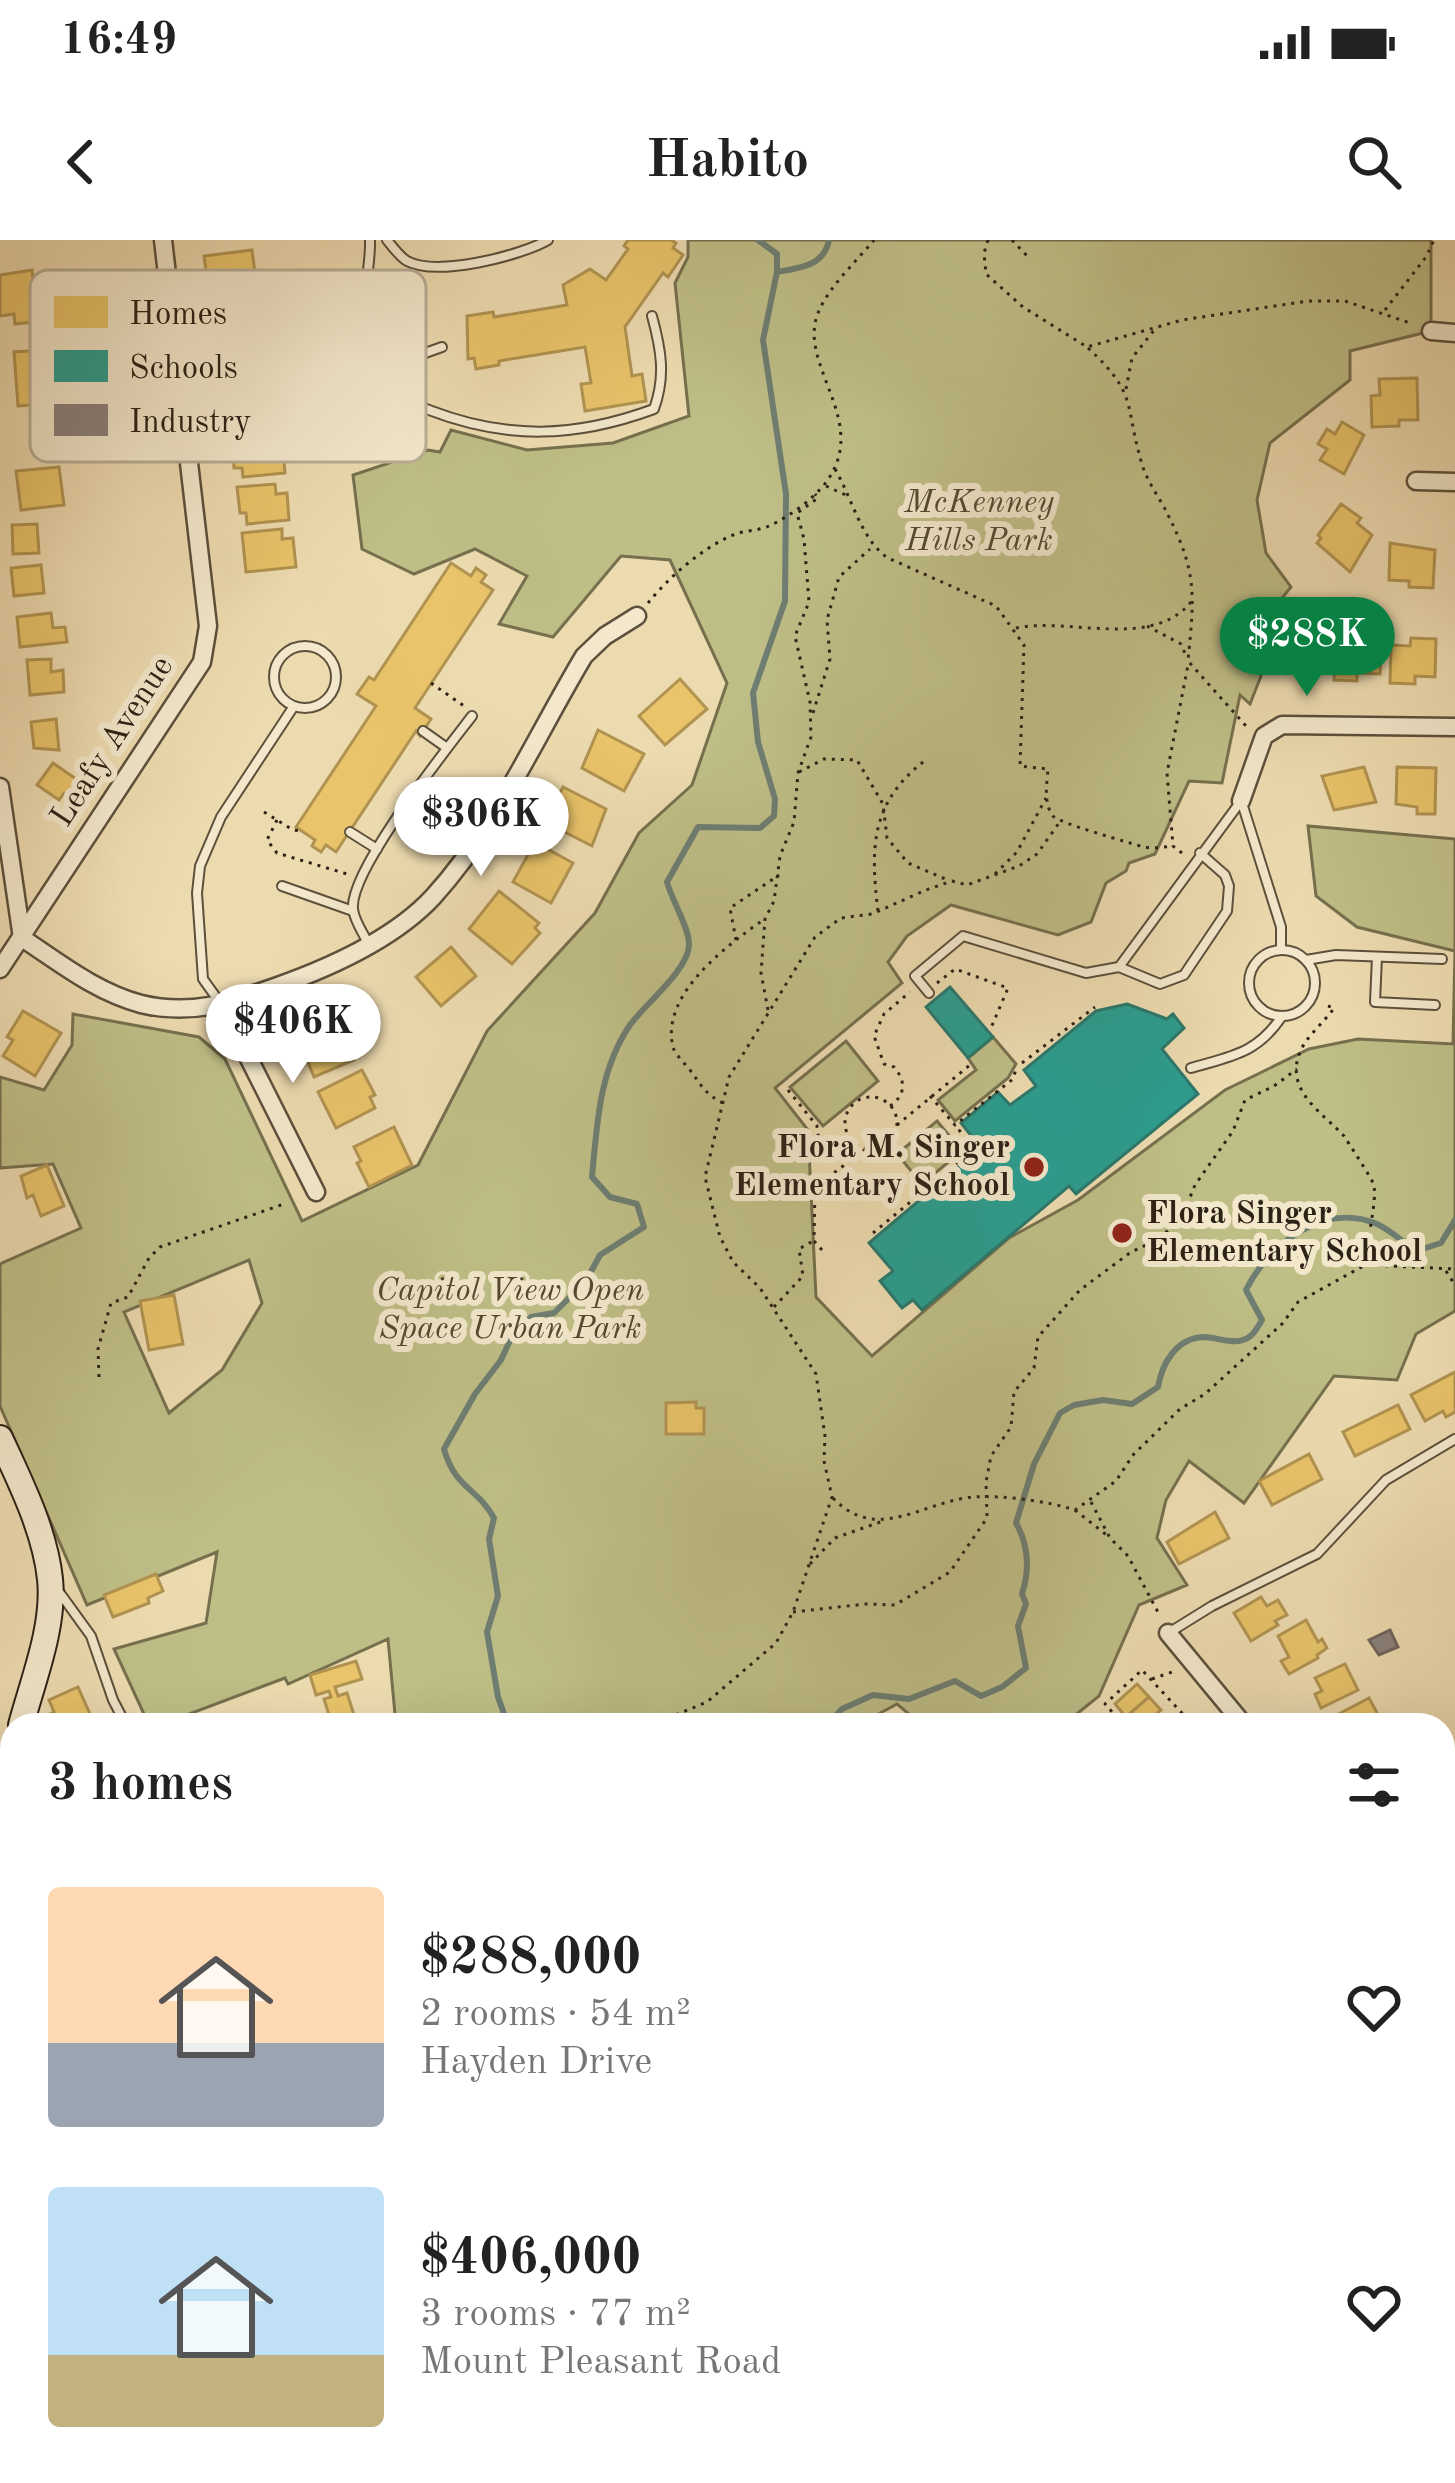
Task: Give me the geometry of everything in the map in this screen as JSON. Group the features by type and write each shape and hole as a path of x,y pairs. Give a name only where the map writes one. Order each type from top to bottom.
{"main road":[{"path":"0,1438 37,1527 50,1580 46,1626 24,1713"}],"street":[{"name":"Leafy Avenue","path":"163,240 167,270"},
{"path":"1431,332 1455,333"},
{"name":"Leafy Avenue","path":"0,969 202,662 208,626 190,462"},
{"path":"1416,481 1455,482"},
{"path":"0,787 22,938 64,969 116,996 168,1009 222,1005 303,977 369,945 431,898 476,840 584,656 605,635 637,616"},
{"path":"1241,801 1264,736 1282,724 1455,728"},
{"path":"222,1005 316,1192"},
{"path":"1168,1633 1234,1713"}],"lane":[{"path":"370,240 371,270"},
{"path":"387,240 406,261 432,266 517,254 548,240"},
{"path":"426,407 473,426 520,434 618,422 654,409 662,355 652,316"},
{"path":"426,353 442,347"},
{"path":"293,647 319,648 331,656 338,675 320,704 292,709 276,692 275,671 293,647"},
{"path":"222,1005 203,980 197,893 200,866 221,817 292,709"},
{"path":"369,945 353,911 362,878 377,849 472,716"},
{"path":"423,731 448,748"},
{"path":"1119,967 1241,801"},
{"path":"1241,801 1281,927 1281,950"},
{"path":"350,832 377,849"},
{"path":"929,993 915,976 964,936 1086,973 1119,967 1160,984 1178,980 1227,911 1225,875 1200,854"},
{"path":"282,886 353,911"},
{"path":"1306,960 1315,978 1303,1009 1282,1016 1261,1008 1249,989 1253,967 1270,952 1281,950 1306,960 1336,956 1442,959"},
{"path":"1377,957 1375,1002 1436,1005"},
{"path":"1191,1067 1267,1040 1282,1016"},
{"path":"1168,1633 1317,1554 1386,1480 1455,1439"},
{"path":"50,1580 92,1636 119,1713"}],"path":[{"path":"662,586 731,536 768,527 815,494 835,469 841,429 838,408 816,350 814,328 830,293 874,240"},
{"path":"988,240 986,274 1023,308 1087,346 1126,390"},
{"path":"1012,240 1029,258"},
{"path":"1384,311 1434,240"},
{"path":"1087,346 1182,320 1308,301 1345,301 1384,311 1431,332"},
{"path":"1156,328 1132,358 1126,390 1142,467 1188,558 1194,597 1188,661 1167,773 1173,846"},
{"path":"835,469 872,548 996,606 1015,628 1024,645 1020,766 1048,769 1046,797 1051,815 1059,823 1143,846 1173,846 1185,855"},
{"path":"824,485 852,498"},
{"path":"768,1012 761,973 765,919 774,901 780,856 794,822 797,773 811,737 795,636 808,602 804,539 797,513 818,498 815,494"},
{"path":"811,721 830,659 827,620 839,577 872,548"},
{"path":"1015,628 1147,626 1175,616 1194,597"},
{"path":"1147,626 1181,644 1188,661 1246,726"},
{"path":"431,683 464,706"},
{"path":"797,773 824,759 857,760 883,804 887,838 908,863 967,885 1019,866 1037,854 1059,823"},
{"path":"878,911 877,829 883,804 904,777 927,760"},
{"path":"994,875 1017,852 1046,797"},
{"path":"264,812 301,831"},
{"path":"277,820 267,840 277,853 362,878"},
{"path":"736,940 730,908 780,874"},
{"path":"680,1713 707,1702 776,1643 793,1612 832,1497 816,1373 760,1288 733,1262 720,1237 705,1177 729,1077 815,937 841,918 878,911 952,881"},
{"path":"723,1103 708,1096 674,1048 676,1016 709,961 765,919"},
{"path":"967,967 953,962 934,979 938,983 955,969 1008,988 991,1028"},
{"path":"890,1106 902,1094 903,1083 894,1067 884,1064 874,1036 884,1014 920,983"},
{"path":"1022,1063 1095,1006"},
{"path":"1328,1006 1334,1008 1304,1044 1298,1068 1303,1094 1321,1118 1345,1137 1375,1185 1365,1265"},
{"path":"822,1250 814,1240 815,1187 867,1149 884,1146 897,1125 970,1065"},
{"path":"793,1612 896,1605 950,1572 987,1518 992,1499 986,1482 991,1456 1011,1427 1014,1392 1034,1368 1038,1337 1080,1290 1131,1252 1159,1239 1182,1217 1196,1185 1234,1131 1245,1100 1298,1068"},
{"path":"955,1125 1012,1079 1016,1069"},
{"path":"788,1090 817,1126 819,1143 837,1149 852,1141"},
{"path":"873,1233 974,1149 931,1096"},
{"path":"867,1149 852,1141 845,1125 856,1102 872,1097 890,1106 897,1125"},
{"path":"99,1377 95,1370 98,1349 111,1303 128,1297 160,1247 284,1204"},
{"path":"772,1309 803,1276 799,1249 814,1240"},
{"path":"1075,1510 1116,1481 1133,1454 1283,1323 1298,1302 1365,1265 1455,1269"},
{"path":"1443,1268 1455,1285"},
{"path":"832,1497 858,1518 885,1521"},
{"path":"808,1566 836,1538 974,1497 1052,1502 1075,1510 1128,1556 1156,1610"},
{"path":"1090,1500 1110,1538"},
{"path":"1114,1713 1106,1704 1142,1670 1182,1713"},
{"path":"1152,1679 1172,1672"}],"green space":[{"path":"688,240 1431,240 1431,331 1350,351 1350,380 1270,443 1257,500 1266,553 1291,587 1257,629 1261,676 1250,704 1240,695 1222,783 1189,781 1155,854 1129,863 1126,871 1106,883 1091,922 1058,935 951,905 907,936 888,962 902,983 775,1088 808,1130 816,1297 872,1356 1009,1238 1078,1200 1225,1090 1309,1049 1358,1039 1453,1044 1455,951 1455,1311 1416,1334 1397,1380 1334,1376 1244,1503 1189,1461 1166,1500 1157,1538 1187,1585 1139,1605 1099,1696 1078,1713 908,1713 897,1704 880,1713 395,1713 388,1639 288,1684 285,1678 192,1713 143,1713 114,1649 206,1623 217,1552 87,1605 0,1406 0,1264 81,1228 53,1164 0,1168 0,1077 44,1090 72,1045 73,1014 199,1037 225,1059 302,1221 418,1165 487,1031 595,913 639,833 692,785 727,683 670,560 621,556 553,637 499,624 527,576 475,549 414,574 362,549 353,475 392,462 426,462 426,451 440,452 451,430 527,450 613,443 689,416 675,283 688,257","holes":["249,1260 262,1303 222,1370 169,1413 124,1312"]},
{"path":"1308,826 1455,839 1455,951 1357,927 1316,896"},
{"path":"993,1037 1016,1064 1008,1078 955,1121 938,1100 976,1070 968,1058"},
{"path":"846,1041 878,1081 823,1126 790,1087"},
{"path":"937,1121 962,1151 922,1184 897,1154"}],"building: Homes":[{"path":"628,240 671,240 683,255 668,277 663,273 625,327 632,376 642,374 646,401 585,411 581,384 591,383 585,347 476,369 474,358 468,359 467,316 493,312 494,317 567,305 563,285 590,269 606,280 628,249 624,246"},
{"path":"252,250 255,270 206,270 204,256"},
{"path":"30,270 30,322 15,324 14,314 0,316 0,275"},
{"path":"30,351 30,405 18,406 14,352"},
{"path":"1417,378 1418,420 1372,427 1371,396 1380,395 1379,379"},
{"path":"1342,422 1364,435 1344,474 1320,460 1327,449 1318,444 1327,429 1335,434"},
{"path":"234,462 284,462 285,473 243,477 242,468 234,468"},
{"path":"59,467 64,505 21,510 16,471"},
{"path":"275,484 276,494 287,493 289,520 247,524 246,513 240,513 237,487"},
{"path":"1341,504 1361,518 1357,523 1372,535 1350,572 1317,543"},
{"path":"37,524 39,553 13,554 12,525"},
{"path":"282,529 282,539 293,538 296,567 246,572 242,533"},
{"path":"1390,543 1435,550 1433,588 1389,580"},
{"path":"451,563 471,576 476,568 486,575 481,582 493,590 415,708 431,719 420,736 416,731 336,852 326,845 321,852 312,846 315,840 296,827 376,706 357,694 369,677 374,680"},
{"path":"41,565 44,593 14,596 11,568"},
{"path":"51,613 53,628 65,627 67,642 20,647 17,617"},
{"path":"1290,627 1322,652 1308,674 1290,663 1286,670 1270,660"},
{"path":"1411,638 1436,639 1435,677 1415,676 1415,684 1390,683 1391,645 1410,646"},
{"path":"1336,642 1382,647 1380,674 1357,673 1357,681 1334,680"},
{"path":"51,659 51,672 63,670 64,692 30,695 27,660"},
{"path":"680,679 707,709 665,745 639,716"},
{"path":"56,719 59,750 34,748 31,722"},
{"path":"598,730 644,754 624,791 582,768"},
{"path":"53,763 76,779 80,787 72,799 64,793 59,800 37,785"},
{"path":"1364,767 1376,802 1334,810 1322,776"},
{"path":"1397,767 1436,768 1435,814 1417,814 1417,807 1396,804"},
{"path":"563,787 606,809 592,846 545,822"},
{"path":"535,842 573,863 551,903 513,882"},
{"path":"499,891 539,923 535,928 540,933 512,964 469,929"},
{"path":"451,947 476,976 441,1006 416,977"},
{"path":"23,1011 61,1033 35,1076 3,1056 13,1040 7,1037"},
{"path":"337,1022 354,1060 314,1077 298,1038"},
{"path":"362,1070 375,1095 370,1097 375,1108 336,1128 318,1092"},
{"path":"394,1127 412,1165 369,1187 354,1147"},
{"path":"47,1165 64,1206 41,1216 33,1195 27,1198 21,1176"},
{"path":"174,1295 183,1344 149,1350 140,1301"},
{"path":"1455,1372 1455,1412 1446,1417 1443,1411 1425,1421 1411,1395"},
{"path":"696,1402 696,1408 704,1408 704,1434 666,1434 666,1403"},
{"path":"1398,1405 1410,1429 1355,1456 1343,1432"},
{"path":"1309,1454 1322,1479 1272,1505 1259,1481"},
{"path":"1215,1512 1229,1538 1179,1564 1167,1542"},
{"path":"156,1574 163,1591 148,1598 149,1603 113,1617 104,1595"},
{"path":"1261,1597 1267,1606 1278,1600 1287,1615 1251,1641 1234,1613"},
{"path":"1306,1620 1318,1642 1322,1639 1327,1648 1289,1674 1281,1661 1289,1657 1278,1636"},
{"path":"356,1661 362,1679 335,1687 338,1696 347,1693 353,1713 328,1713 324,1699 331,1697 329,1691 316,1695 310,1675"},
{"path":"1345,1664 1358,1690 1321,1708 1315,1694 1322,1691 1315,1678"},
{"path":"1137,1684 1149,1697 1131,1713 1123,1713 1115,1704"},
{"path":"78,1687 90,1713 52,1713 49,1700"},
{"path":"1149,1697 1161,1710 1157,1713 1131,1713"},
{"path":"1369,1698 1377,1713 1340,1713"}],"building: Schools":[{"path":"950,987 993,1037 968,1058 926,1007"},
{"name":"Flora M. Singer Elementary School","path":"1127,1004 1167,1019 1173,1014 1184,1028 1162,1049 1198,1094 1076,1194 1069,1186 922,1310 913,1300 902,1308 880,1281 893,1271 869,1243 981,1148 961,1123 998,1092 1010,1105 1036,1086 1024,1070 1096,1011"}],"building: Industry":[{"path":"1390,1630 1398,1647 1379,1655 1369,1640"}],"waterway":[{"path":"758,240 777,254 777,272"},
{"path":"504,1713 487,1632 498,1596 489,1539 494,1518 454,1472 444,1449 512,1336 531,1317 554,1313 586,1281 600,1255 644,1227 637,1204 610,1197 592,1177 601,1098 612,1060 630,1025 675,975 688,953 686,929 667,882 698,827 760,828 774,816 775,799 758,742 753,693 785,601 786,494 763,340 777,272 816,260 829,240"},
{"path":"838,1713 873,1695 909,1699 955,1681 981,1696 1026,1668 1018,1626 1026,1604 1022,1594 1027,1558 1016,1523 1034,1464 1060,1413 1074,1405 1103,1400 1132,1404 1158,1387 1167,1361 1186,1341 1249,1337 1262,1320 1246,1290 1256,1273 1283,1243 1318,1223 1357,1218 1382,1227 1416,1251 1441,1243 1455,1220"}],"place":[{"name":"Flora M. Singer Elementary School","path":"1034,1167"},
{"name":"Flora Singer Elementary School","path":"1122,1233"}],"park label":[{"name":"McKenney Hills Park","path":"979,522"},
{"name":"Capitol View Open Space Urban Park","path":"510,1310"}]}
